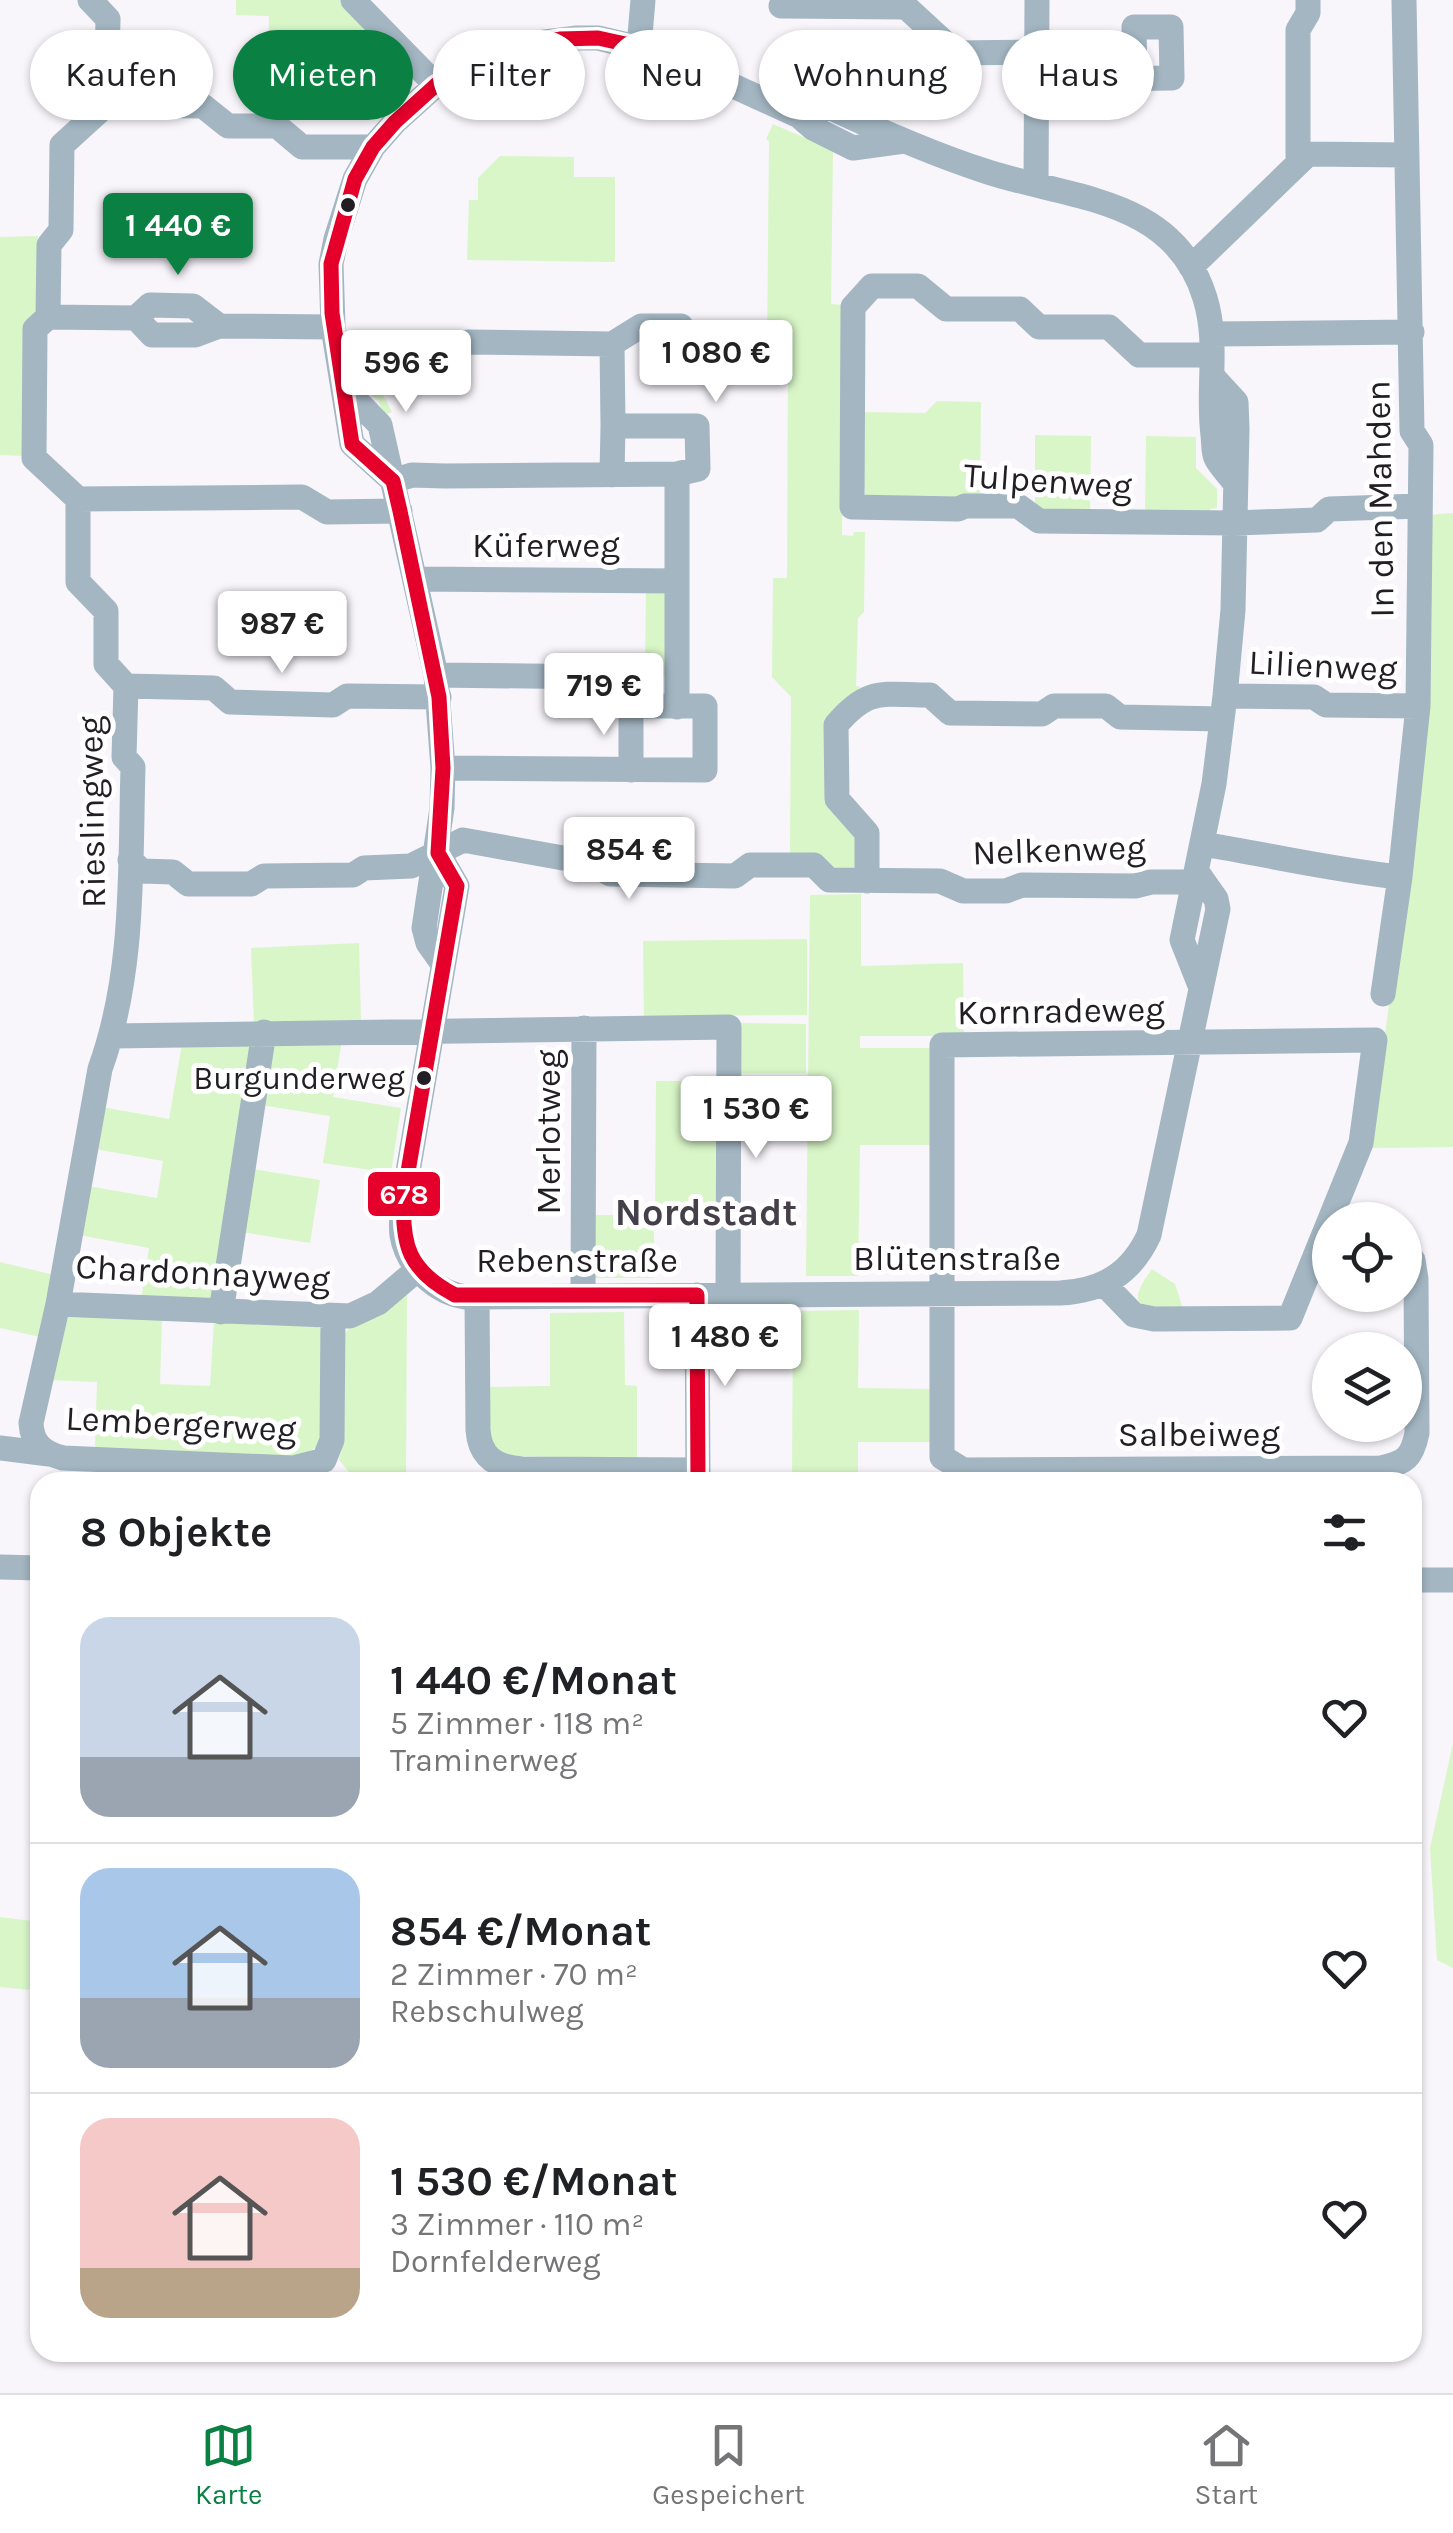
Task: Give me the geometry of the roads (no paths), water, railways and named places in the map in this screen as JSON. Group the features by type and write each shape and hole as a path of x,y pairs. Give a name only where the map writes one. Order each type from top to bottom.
{"street":[{"path":"90,0 108,19 108,30"},
{"path":"353,0 433,83"},
{"path":"641,30 644,0"},
{"path":"1037,0 1037,30"},
{"path":"1298,163 1298,30 1308,13 1308,0"},
{"name":"In den Mahden","path":"1383,994 1418,706 1420,445 1412,431 1404,0"},
{"path":"781,6 906,7 956,54 1002,53"},
{"path":"418,1269 407,1252 402,1218 443,964 424,928 438,853 443,768 438,686 380,425 345,389 335,338 332,264 356,179 373,147 433,89"},
{"name":"Blütenstraße","path":"728,1295 1074,1292 1104,1285 1131,1265 1149,1235 1201,988 1182,940 1203,844 1224,707 1233,610 1234,524 1234,482 1216,457 1211,418 1212,355 1205,298 1191,267 1172,242 1132,213 1103,200 987,172 904,142 853,148 813,128 799,116 739,89"},
{"path":"213,114 228,126 277,126 302,147 373,147"},
{"path":"48,317 49,245 61,230 62,144 89,120"},
{"path":"1036,186 1037,120"},
{"path":"1191,267 1308,154 1406,155"},
{"name":"Tulpenweg","path":"1212,355 1139,355 1109,327 1040,327 1020,310 946,309 918,286 872,286 853,307 852,507 1018,506 1040,521 1234,524"},
{"path":"400,511 327,512 302,497 78,499 34,458 35,328 48,317 136,318 152,334 195,336 218,326 452,349 468,342 612,344 640,326 681,326"},
{"path":"1212,355 1412,332"},
{"path":"612,344 612,475"},
{"path":"392,481 412,475 677,474 698,469 697,426 613,426"},
{"path":"677,474 677,706"},
{"name":"Rieslingweg","path":"78,499 78,582 106,611 106,664 126,686 124,758 132,767 127,956 112,1036"},
{"path":"1234,524 1316,520 1328,509 1420,506"},
{"name":"Küferweg","path":"416,579 677,581"},
{"path":"126,686 214,688 230,702 332,705 347,696 438,686 605,678 632,706 632,770"},
{"path":"867,881 867,833 837,799 836,725 869,695 930,695 950,713 1042,714 1054,706 1106,706 1120,717 1224,707"},
{"name":"Lilienweg","path":"1224,707 1314,697 1326,705 1418,706"},
{"path":"443,768 705,770 705,706 632,706"},
{"name":"Nelkenweg","path":"130,860 142,871 173,872 188,884 251,884 264,876 353,875 364,868 410,866 463,840 591,862 610,874 735,876 750,865 814,865 828,880 940,881 962,891 1006,891 1022,884 1135,886 1196,877"},
{"path":"1203,844 1338,870 1400,876"},
{"path":"112,1036 729,1027 728,1295"},
{"name":"Merlotweg","path":"583,1296 584,1028"},
{"path":"220,1312 264,1032"},
{"name":"Chardonnayweg","path":"112,1036 100,1069 58,1304 350,1316 366,1311 418,1269"},
{"path":"1188,1044 1375,1040 1361,1143 1343,1202"},
{"name":"Kornradeweg","path":"942,1294 942,1045 1188,1044"},
{"name":"Rebenstraße","path":"418,1269 438,1288 477,1297 728,1295"},
{"path":"1104,1285 1127,1310 1142,1317 1290,1318 1312,1272"},
{"name":"Salbeiweg","path":"942,1294 942,1457 963,1470 1381,1468 1402,1464 1413,1454 1417,1433 1416,1312"},
{"name":"Rebenstraße","path":"697,1295 698,1472"},
{"path":"477,1297 478,1430 487,1458 509,1468 597,1472"},
{"name":"Lembergerweg","path":"58,1304 31,1423 32,1435 49,1454 63,1458 294,1468 315,1465 324,1460 332,1440 333,1316"},
{"path":"0,1448 49,1454"},
{"path":"0,1567 30,1568"},
{"path":"1422,1580 1453,1580"}],"place":[{"name":"Burgunderweg","path":"424,1078"}],"district":[{"name":"Nordstadt","path":"706,1212"}]}
